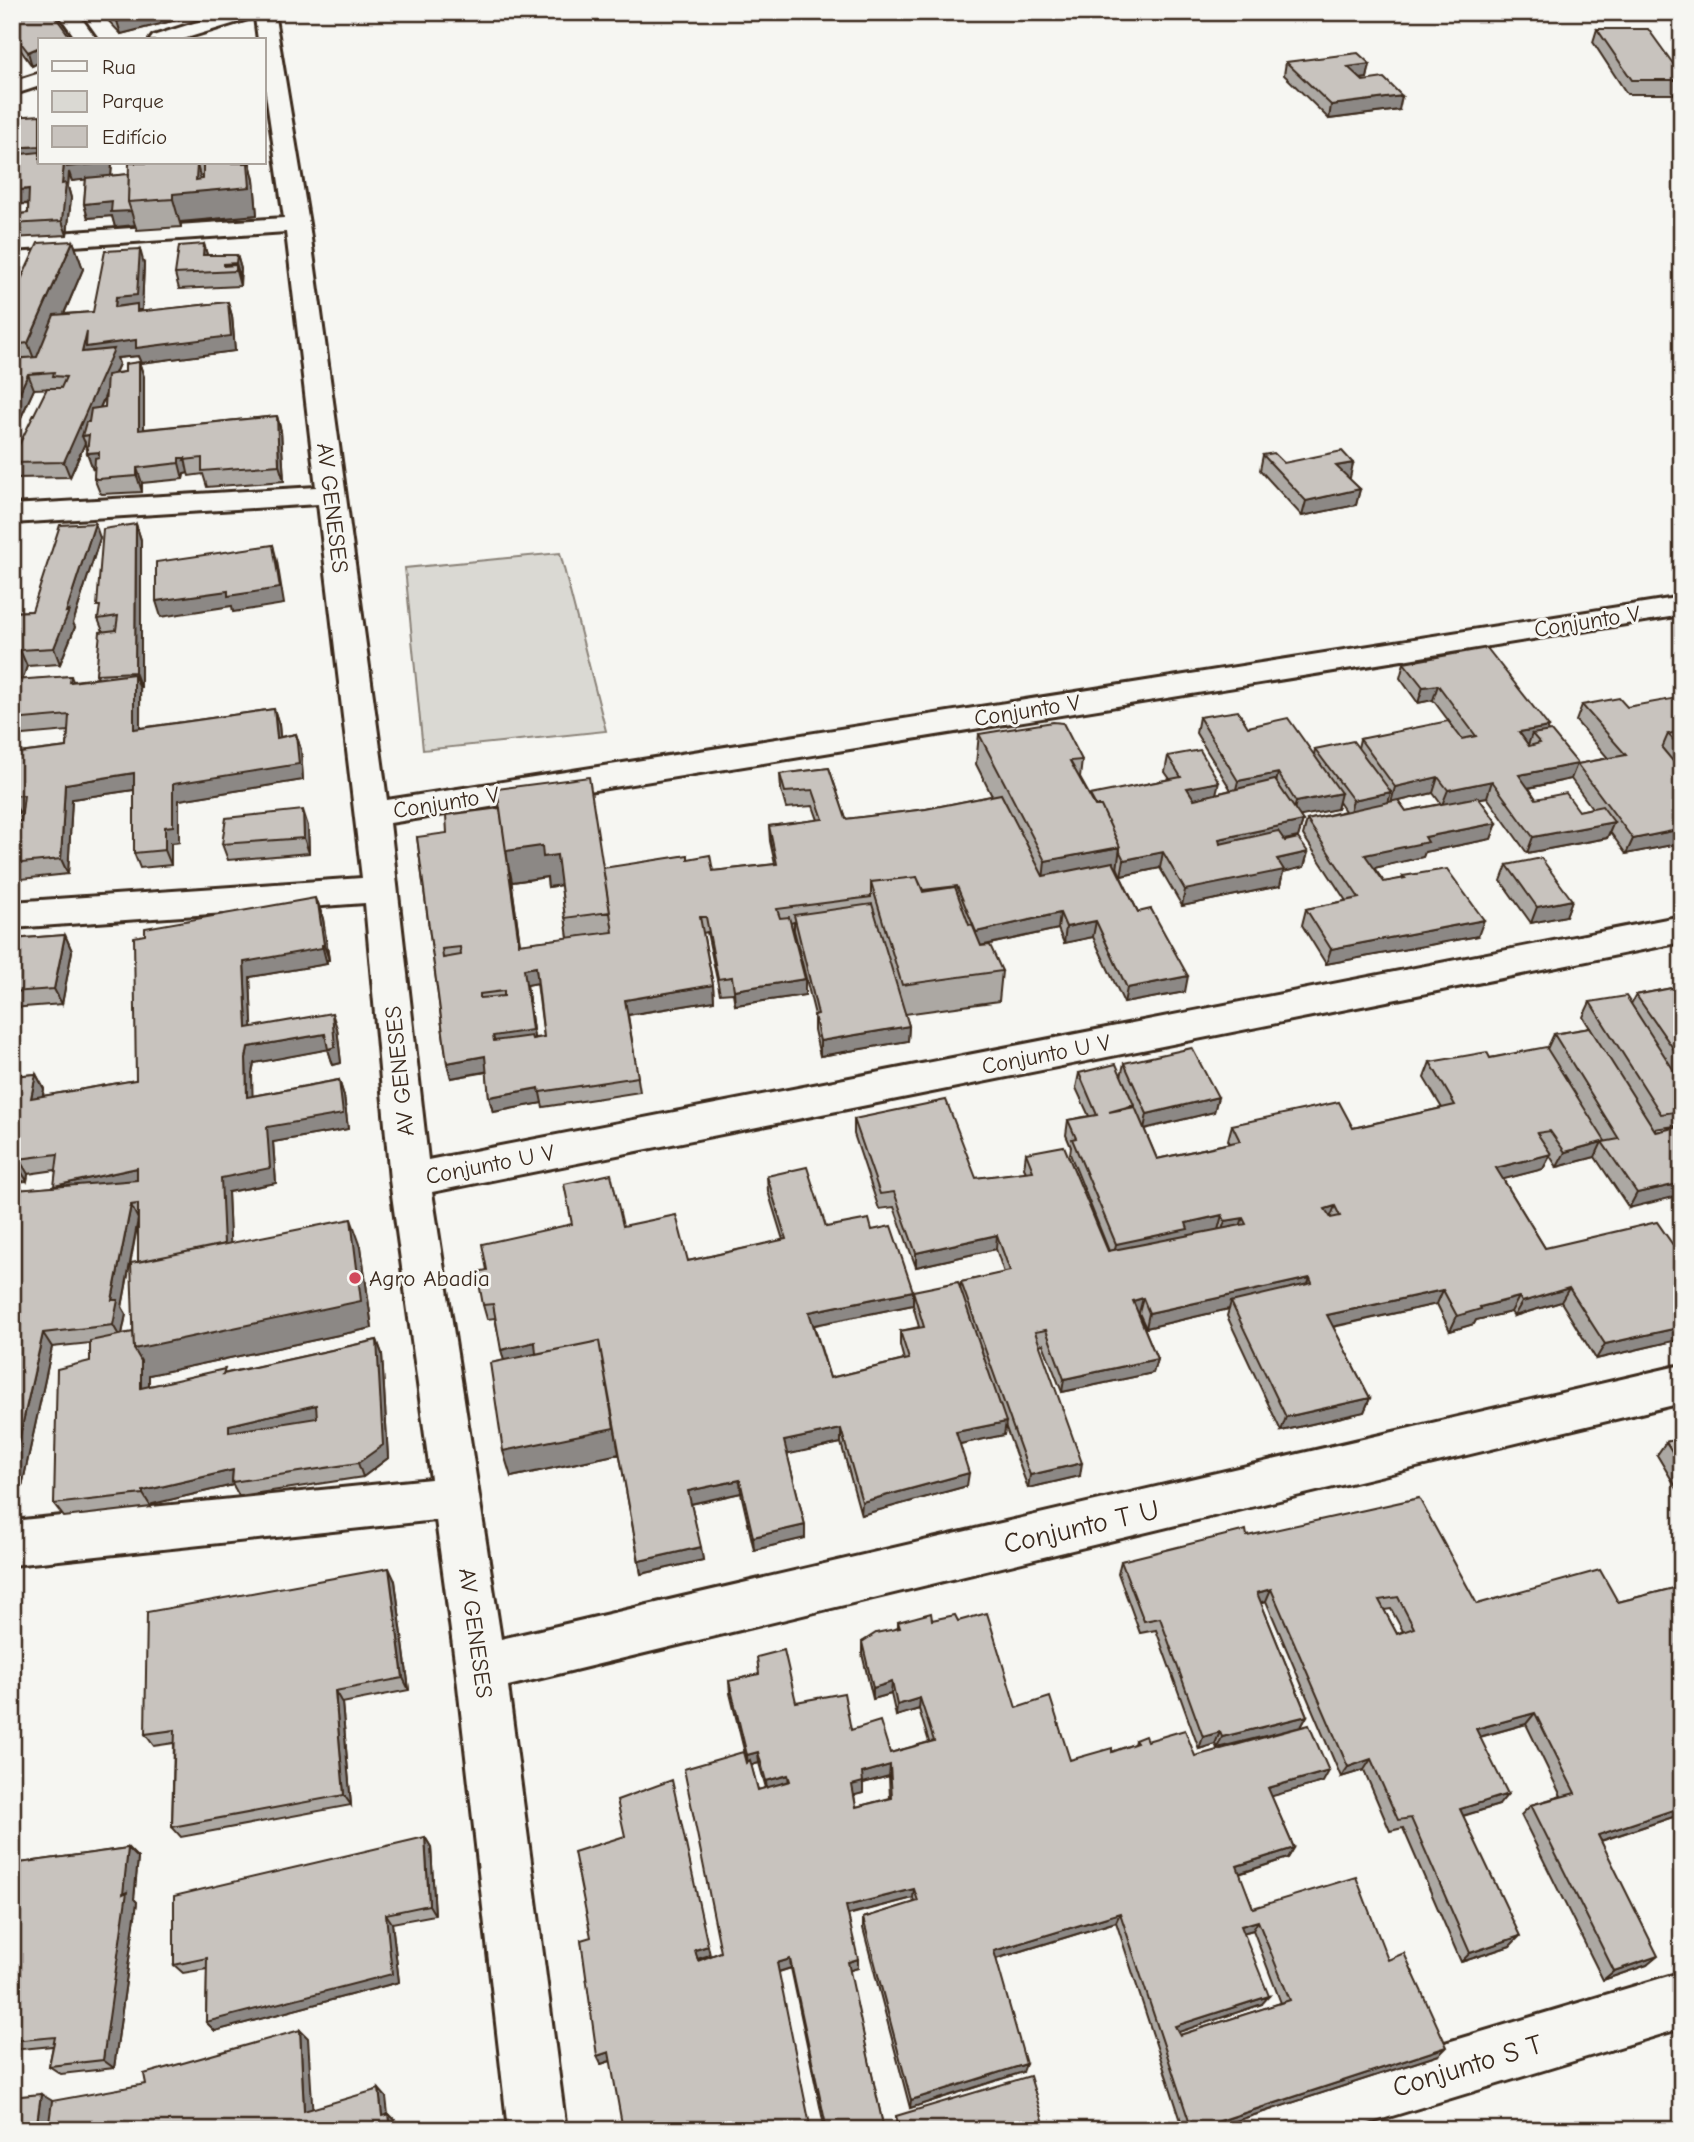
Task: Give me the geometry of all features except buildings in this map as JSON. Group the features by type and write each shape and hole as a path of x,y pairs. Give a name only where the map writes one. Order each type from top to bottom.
{"street":[{"path":"67,12 86,38"},
{"path":"166,38 250,12"},
{"name":"AV GENESES","path":"264,12 297,224 381,889 410,1180 481,1668 537,2130"},
{"path":"12,89 38,80"},
{"path":"12,243 297,224"},
{"path":"12,514 331,495"},
{"name":"Conjunto V","path":"372,814 1682,606"},
{"path":"12,915 381,889"},
{"name":"Conjunto U V","path":"410,1180 1682,929"},
{"name":"Conjunto T U","path":"481,1668 1682,1384"},
{"path":"12,1543 458,1497"},
{"name":"Conjunto S T","path":"1251,2130 1682,2000"}],"green space":[{"path":"560,553 606,731 423,750 405,568"}],"place":[{"name":"Agro Abadia","path":"355,1278"}]}
